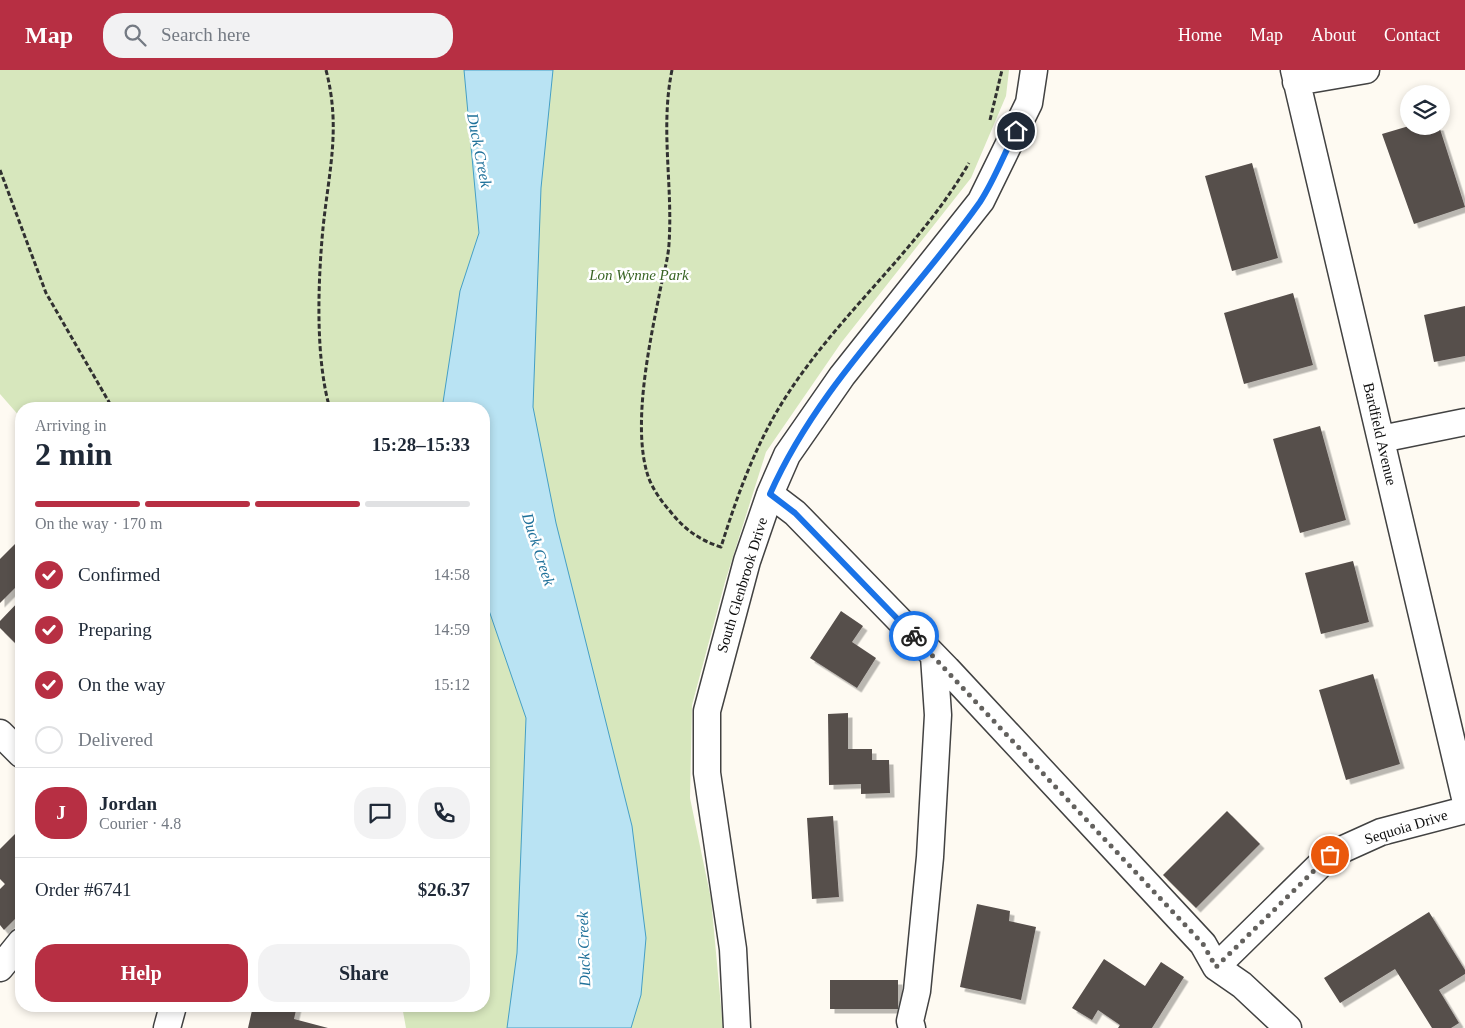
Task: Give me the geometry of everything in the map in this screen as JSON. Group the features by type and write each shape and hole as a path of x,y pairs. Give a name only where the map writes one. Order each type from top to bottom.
{"street":[{"name":"South Glenbrook Drive","path":"736,1028 733,949 707,773 707,710 747,561 770,494 787,455 842,376 981,201 1029,103 1034,70"},
{"path":"1295,76 1366,70"},
{"name":"Bardfield Avenue","path":"1295,76 1465,798"},
{"path":"1382,439 1465,422"},
{"path":"770,494 795,513 934,656 1203,944 1216,967 1242,985 1288,1028"},
{"path":"912,1028 910,1021 917,991 930,858 938,715 934,656"},
{"path":"0,733 15,748"},
{"name":"Sequoia Drive","path":"1216,967 1330,855 1381,832 1465,810"},
{"path":"0,968 15,949"},
{"path":"167,1028 171,1012"}],"path":[{"path":"326,70 334,111 335,130 323,230 320,321 325,390 328,402"},
{"path":"672,70 665,110 670,179 669,246 647,361 642,430 643,459 648,478 663,503 682,526 704,542 721,547 738,493 761,440 789,392 826,343 923,227 972,158"},
{"path":"987,126 994,110 1002,70"},
{"path":"0,170 46,293 74,344 110,402"}],"green space":[{"name":"Lon Wynne Park","path":"0,70 1009,70 1006,96 971,178 841,343 766,452 725,582 692,705 690,798 711,899 723,1028 406,1028 403,1012 490,1012 490,402 15,402 15,411 0,394"}],"water":[{"name":"Duck Creek","path":"464,70 553,70 541,188 533,407 556,523 632,826 646,938 641,995 631,1028 507,1028 517,953 526,718 490,613 490,402 443,402 460,291 479,233"}],"building":[{"path":"1400,129 1400,135 1442,135 1465,207 1414,224 1382,134"},
{"path":"1252,163 1278,258 1232,271 1205,176"},
{"path":"1293,293 1313,365 1244,384 1224,313"},
{"path":"1465,306 1465,356 1434,362 1424,315"},
{"path":"1320,426 1346,520 1300,533 1273,439"},
{"path":"15,544 15,588 0,603 0,559"},
{"path":"1353,561 1369,622 1321,634 1305,573"},
{"path":"15,605 15,643 0,628 0,621"},
{"path":"841,611 863,626 852,642 876,658 857,688 810,658"},
{"path":"1373,674 1400,764 1346,780 1319,690"},
{"path":"848,713 848,749 872,749 872,760 889,760 890,793 861,794 861,784 829,785 828,714"},
{"path":"1227,811 1260,844 1196,908 1163,875"},
{"path":"833,816 839,897 812,899 807,818"},
{"path":"15,834 15,919 4,930 0,925 0,889 5,884 0,879 0,849"},
{"path":"977,904 1010,911 1009,921 1036,927 1021,1000 960,987"},
{"path":"1429,912 1465,970 1465,974 1439,990 1459,1023 1451,1028 1432,1028 1395,969 1340,1003 1324,978"},
{"path":"1104,959 1145,986 1161,962 1184,977 1152,1028 1118,1028 1120,1025 1098,1010 1092,1020 1072,1008"},
{"path":"830,980 898,980 898,1009 830,1009"},
{"path":"252,1012 296,1012 294,1019 328,1028 248,1028"}],"way so far":[{"path":"914,636 1203,944 1216,967 1330,855"}],"route":[{"path":"914,636 795,513 770,494 787,455 842,376 981,201 1016,131"}]}
